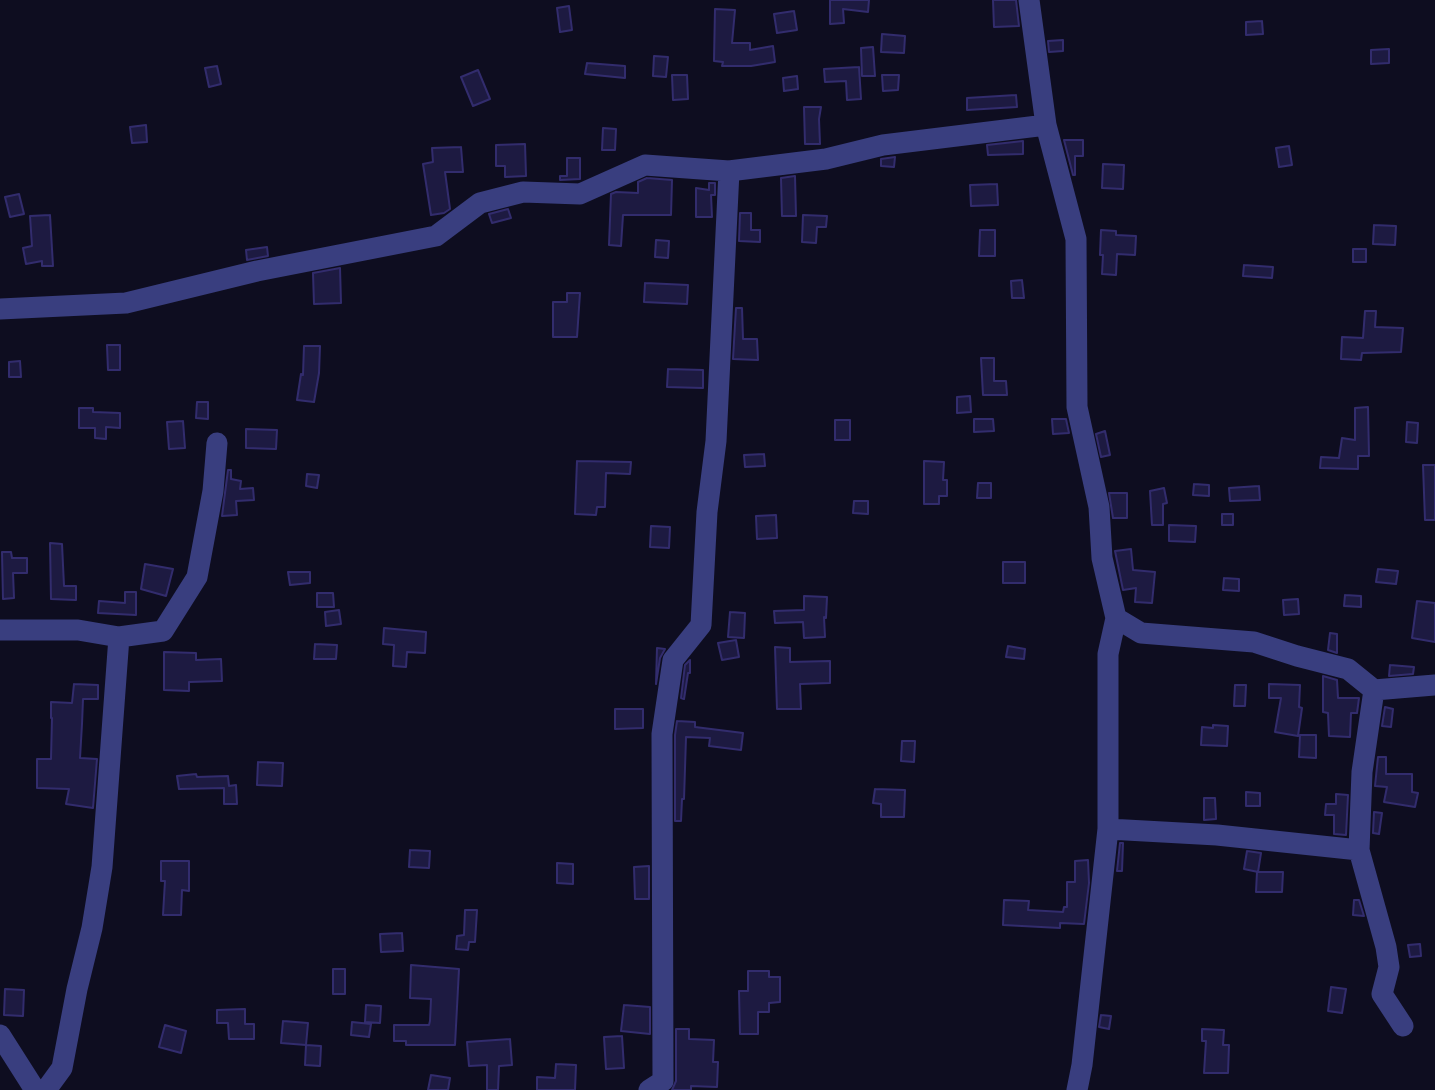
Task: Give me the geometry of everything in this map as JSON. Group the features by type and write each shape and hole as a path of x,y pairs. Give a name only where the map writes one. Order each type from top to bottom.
{"street":[{"path":"1029,0 1046,125 1076,239 1077,407 1099,507 1102,558 1116,618 1108,654 1108,829 1077,1090"},
{"path":"0,309 126,303 257,271 436,236 480,203 523,192 580,194 645,165 729,171 826,159 883,145 1046,125"},
{"path":"649,1090 663,1081 662,734 673,660 701,625 707,512 716,441 729,171"},
{"path":"0,630 78,630 119,637 163,631 197,577 213,491 217,443"},
{"path":"1116,618 1141,633 1254,642 1348,669 1374,690 1435,685"},
{"path":"46,1090 62,1068 103,867 119,637"},
{"path":"1374,690 1362,772 1359,850 1386,947 1389,967 1382,993 1403,1026"},
{"path":"1108,829 1217,835 1359,850"},
{"path":"0,1035 36,1090"}],"building":[{"path":"830,0 869,0 868,12 843,9 844,23 830,24"},
{"path":"993,0 1016,0 1019,26 994,27"},
{"path":"569,6 572,30 560,32 557,8"},
{"path":"715,9 735,10 732,43 750,43 750,50 773,46 775,62 751,66 722,66 723,62 714,61"},
{"path":"794,11 797,30 777,33 774,14"},
{"path":"1262,21 1263,34 1246,35 1246,22"},
{"path":"882,34 905,36 904,53 881,52"},
{"path":"1063,40 1063,51 1049,52 1048,41"},
{"path":"873,47 875,76 862,76 861,48"},
{"path":"1389,49 1389,63 1371,64 1371,50"},
{"path":"654,56 668,57 666,77 653,76"},
{"path":"587,63 625,66 625,78 585,74"},
{"path":"217,66 221,84 209,87 205,68"},
{"path":"859,67 861,99 847,100 846,81 825,82 824,69"},
{"path":"478,70 490,99 473,106 461,77"},
{"path":"672,75 687,75 688,99 673,100"},
{"path":"882,75 899,75 898,90 883,91"},
{"path":"797,76 798,89 784,91 783,78"},
{"path":"1016,95 1017,107 967,110 967,98"},
{"path":"804,107 821,107 820,144 805,144"},
{"path":"146,125 147,142 132,143 130,127"},
{"path":"603,128 616,129 615,150 602,150"},
{"path":"1064,140 1083,140 1083,156 1075,156 1075,175 1073,175"},
{"path":"1023,141 1023,154 988,155 987,145"},
{"path":"525,144 526,176 505,177 505,166 496,166 496,145"},
{"path":"1289,146 1292,165 1279,167 1276,148"},
{"path":"461,147 463,172 445,172 450,209 431,215 423,164 433,162 432,148"},
{"path":"895,157 894,167 881,166 881,159"},
{"path":"567,158 580,158 580,179 560,180 560,176 567,176"},
{"path":"1103,164 1124,165 1123,189 1102,188"},
{"path":"795,176 796,216 782,216 781,178"},
{"path":"647,178 672,180 671,215 623,215 621,246 609,245 611,194 638,193 638,182"},
{"path":"709,183 715,183 715,195 711,195 712,217 696,217 696,188 709,190"},
{"path":"997,184 998,205 971,206 970,185"},
{"path":"19,194 24,214 10,217 5,197"},
{"path":"508,209 511,218 492,223 489,214"},
{"path":"740,213 751,213 751,230 760,230 760,242 739,241"},
{"path":"50,215 53,266 42,266 42,261 26,264 23,248 32,246 30,216"},
{"path":"803,215 827,216 826,227 817,227 816,243 802,242"},
{"path":"1374,225 1396,226 1395,245 1373,244"},
{"path":"980,230 995,230 995,256 979,256"},
{"path":"1101,230 1116,231 1116,235 1136,236 1135,255 1117,254 1116,275 1102,274"},
{"path":"656,240 669,241 668,258 655,257"},
{"path":"267,247 268,256 247,260 246,250"},
{"path":"1353,249 1366,249 1366,262 1353,262"},
{"path":"1244,265 1273,267 1272,278 1243,276"},
{"path":"340,268 341,303 314,304 313,273"},
{"path":"1022,280 1024,298 1012,298 1011,281"},
{"path":"645,283 688,285 687,304 644,302"},
{"path":"567,293 580,293 577,337 553,337 553,302 567,302"},
{"path":"736,308 742,308 743,339 757,339 758,360 733,359"},
{"path":"1365,311 1376,311 1375,327 1403,328 1401,352 1362,353 1361,360 1341,359 1342,337 1363,338"},
{"path":"107,345 120,345 120,370 108,370"},
{"path":"304,346 320,346 314,402 297,400 301,374 303,375"},
{"path":"981,358 994,358 994,381 1006,381 1007,395 983,395"},
{"path":"20,361 21,377 9,377 9,362"},
{"path":"668,369 703,370 703,388 667,387"},
{"path":"970,396 971,412 957,413 957,397"},
{"path":"197,402 208,402 208,419 196,418"},
{"path":"1368,407 1369,456 1358,456 1358,469 1320,468 1321,457 1339,458 1342,438 1355,440 1355,408"},
{"path":"79,408 93,408 93,412 120,413 120,428 106,427 106,439 95,438 95,428 79,428"},
{"path":"974,419 993,419 994,431 974,432"},
{"path":"1052,419 1066,419 1069,433 1053,434"},
{"path":"835,420 850,420 850,440 835,440"},
{"path":"183,421 185,448 169,449 167,422"},
{"path":"1407,422 1418,423 1417,443 1406,442"},
{"path":"246,429 277,430 276,449 246,448"},
{"path":"1105,431 1110,455 1101,457 1096,434"},
{"path":"764,454 765,466 745,467 744,455"},
{"path":"577,461 631,462 630,474 606,473 605,507 597,507 596,515 575,514"},
{"path":"924,461 944,462 943,480 947,480 947,496 939,496 939,504 924,504"},
{"path":"1423,465 1435,465 1435,520 1425,520"},
{"path":"228,470 231,470 231,479 241,481 240,489 253,488 254,500 236,501 237,515 222,516"},
{"path":"307,474 319,475 317,488 306,486"},
{"path":"978,483 991,483 991,498 977,498"},
{"path":"1194,484 1209,485 1209,496 1193,495"},
{"path":"1259,486 1260,500 1230,501 1229,488"},
{"path":"1164,488 1167,503 1163,504 1163,525 1152,525 1150,491"},
{"path":"1109,493 1127,493 1127,518 1113,518"},
{"path":"854,501 868,501 868,514 853,513"},
{"path":"1222,514 1233,514 1233,525 1222,525"},
{"path":"776,515 777,538 757,539 756,516"},
{"path":"1169,525 1196,526 1195,542 1169,541"},
{"path":"651,526 670,527 669,548 650,547"},
{"path":"50,543 62,544 64,586 76,586 76,600 51,599"},
{"path":"1131,549 1133,570 1155,572 1152,603 1135,602 1136,588 1123,590 1115,551"},
{"path":"2,552 11,552 12,558 27,558 27,573 13,573 14,598 3,599"},
{"path":"1003,562 1025,562 1025,583 1003,583"},
{"path":"145,564 173,569 166,596 141,589"},
{"path":"1378,569 1398,571 1396,584 1376,582"},
{"path":"288,572 310,572 310,583 290,585"},
{"path":"1224,578 1239,579 1239,591 1223,590"},
{"path":"125,592 136,592 136,615 98,613 99,601 125,603"},
{"path":"317,593 333,593 334,607 317,607"},
{"path":"1345,595 1361,596 1361,607 1344,606"},
{"path":"804,596 827,597 825,637 804,638 803,622 775,623 774,611 804,610"},
{"path":"1298,599 1299,614 1284,615 1283,600"},
{"path":"1417,601 1435,603 1435,642 1412,638"},
{"path":"339,610 341,624 326,626 325,612"},
{"path":"730,612 745,613 744,638 728,637"},
{"path":"384,628 426,632 425,653 407,652 406,667 393,666 394,645 383,644"},
{"path":"1330,633 1337,634 1337,653 1328,650"},
{"path":"736,640 739,657 722,660 718,643"},
{"path":"315,644 337,645 336,659 314,659"},
{"path":"1008,646 1025,649 1024,659 1006,657"},
{"path":"775,647 790,648 790,662 830,661 830,683 800,684 801,709 777,709"},
{"path":"657,648 665,649 660,658 656,684"},
{"path":"164,652 196,653 196,660 221,659 222,681 189,682 189,691 164,690"},
{"path":"690,660 684,699 681,698 685,665"},
{"path":"1390,665 1414,667 1413,674 1389,676"},
{"path":"1323,676 1337,680 1338,698 1359,698 1357,713 1351,713 1350,737 1329,736 1328,713 1323,712"},
{"path":"74,684 98,685 98,699 83,699 80,758 97,759 93,808 66,804 69,789 37,788 37,759 51,759 51,702 72,703"},
{"path":"1269,684 1300,685 1299,707 1302,708 1298,736 1275,732 1281,698 1269,698"},
{"path":"1235,685 1246,685 1245,706 1234,706"},
{"path":"1385,707 1393,709 1391,727 1382,726"},
{"path":"615,709 643,709 643,728 615,729"},
{"path":"677,721 695,722 695,727 743,733 741,750 709,746 710,738 686,737 681,821 675,821"},
{"path":"1213,725 1228,726 1227,746 1201,745 1202,727 1213,728"},
{"path":"1300,735 1316,735 1316,758 1299,757"},
{"path":"902,741 915,741 914,762 901,761"},
{"path":"1378,757 1386,757 1386,774 1412,774 1412,792 1418,793 1415,807 1384,802 1387,787 1375,786"},
{"path":"258,762 283,763 282,786 257,785"},
{"path":"196,774 197,777 228,776 229,786 236,785 237,804 224,804 224,788 179,789 177,776"},
{"path":"875,789 905,790 904,817 881,817 881,804 873,803"},
{"path":"1246,792 1260,793 1260,806 1246,806"},
{"path":"1336,794 1348,795 1346,835 1334,834 1334,815 1325,815 1326,804 1336,804"},
{"path":"1204,798 1215,798 1216,819 1204,820"},
{"path":"1374,812 1382,813 1379,834 1373,833"},
{"path":"1120,843 1123,843 1122,871 1117,871"},
{"path":"410,850 430,851 429,868 409,867"},
{"path":"1247,851 1261,853 1258,872 1244,869"},
{"path":"1088,860 1089,883 1084,924 1060,923 1060,928 1003,925 1004,900 1029,901 1028,910 1063,912 1064,907 1067,907 1067,882 1075,882 1075,861"},
{"path":"161,861 189,861 189,891 182,890 181,915 163,915 165,881 161,881"},
{"path":"557,863 573,864 573,884 557,883"},
{"path":"649,866 649,899 635,899 634,867"},
{"path":"1257,872 1283,872 1282,892 1256,892"},
{"path":"1354,900 1359,900 1364,916 1353,915"},
{"path":"465,910 477,910 475,942 469,942 468,950 456,949 457,936 464,935"},
{"path":"402,933 403,951 381,952 380,934"},
{"path":"1420,944 1421,956 1410,957 1408,945"},
{"path":"411,965 459,969 455,1045 406,1045 406,1041 394,1041 394,1025 429,1025 430,1021 431,999 410,998"},
{"path":"333,969 345,969 345,994 333,994"},
{"path":"748,971 769,971 769,977 780,977 780,1002 769,1003 769,1012 758,1012 758,1034 740,1034 739,991 748,991"},
{"path":"1331,987 1346,989 1342,1013 1328,1011"},
{"path":"5,989 24,990 23,1016 4,1015"},
{"path":"366,1005 381,1006 380,1023 365,1022"},
{"path":"624,1005 650,1007 650,1034 621,1031"},
{"path":"245,1009 245,1024 254,1024 254,1039 229,1039 228,1023 217,1023 217,1010"},
{"path":"1101,1015 1111,1016 1109,1029 1099,1027"},
{"path":"283,1021 308,1023 306,1045 281,1043"},
{"path":"352,1022 371,1024 369,1037 351,1035"},
{"path":"165,1025 186,1031 181,1053 159,1047"},
{"path":"676,1029 689,1029 689,1039 714,1040 713,1062 718,1062 717,1087 691,1086 691,1090 672,1090 676,1081"},
{"path":"1202,1029 1224,1030 1223,1045 1229,1045 1228,1073 1204,1073 1206,1041 1202,1041"},
{"path":"622,1036 624,1068 606,1069 604,1037"},
{"path":"510,1039 512,1065 499,1066 498,1090 487,1090 487,1065 469,1066 467,1042"},
{"path":"306,1045 321,1046 320,1066 305,1065"},
{"path":"556,1064 576,1065 575,1090 537,1090 537,1077 555,1078"},
{"path":"431,1075 450,1078 448,1090 428,1090"}]}
